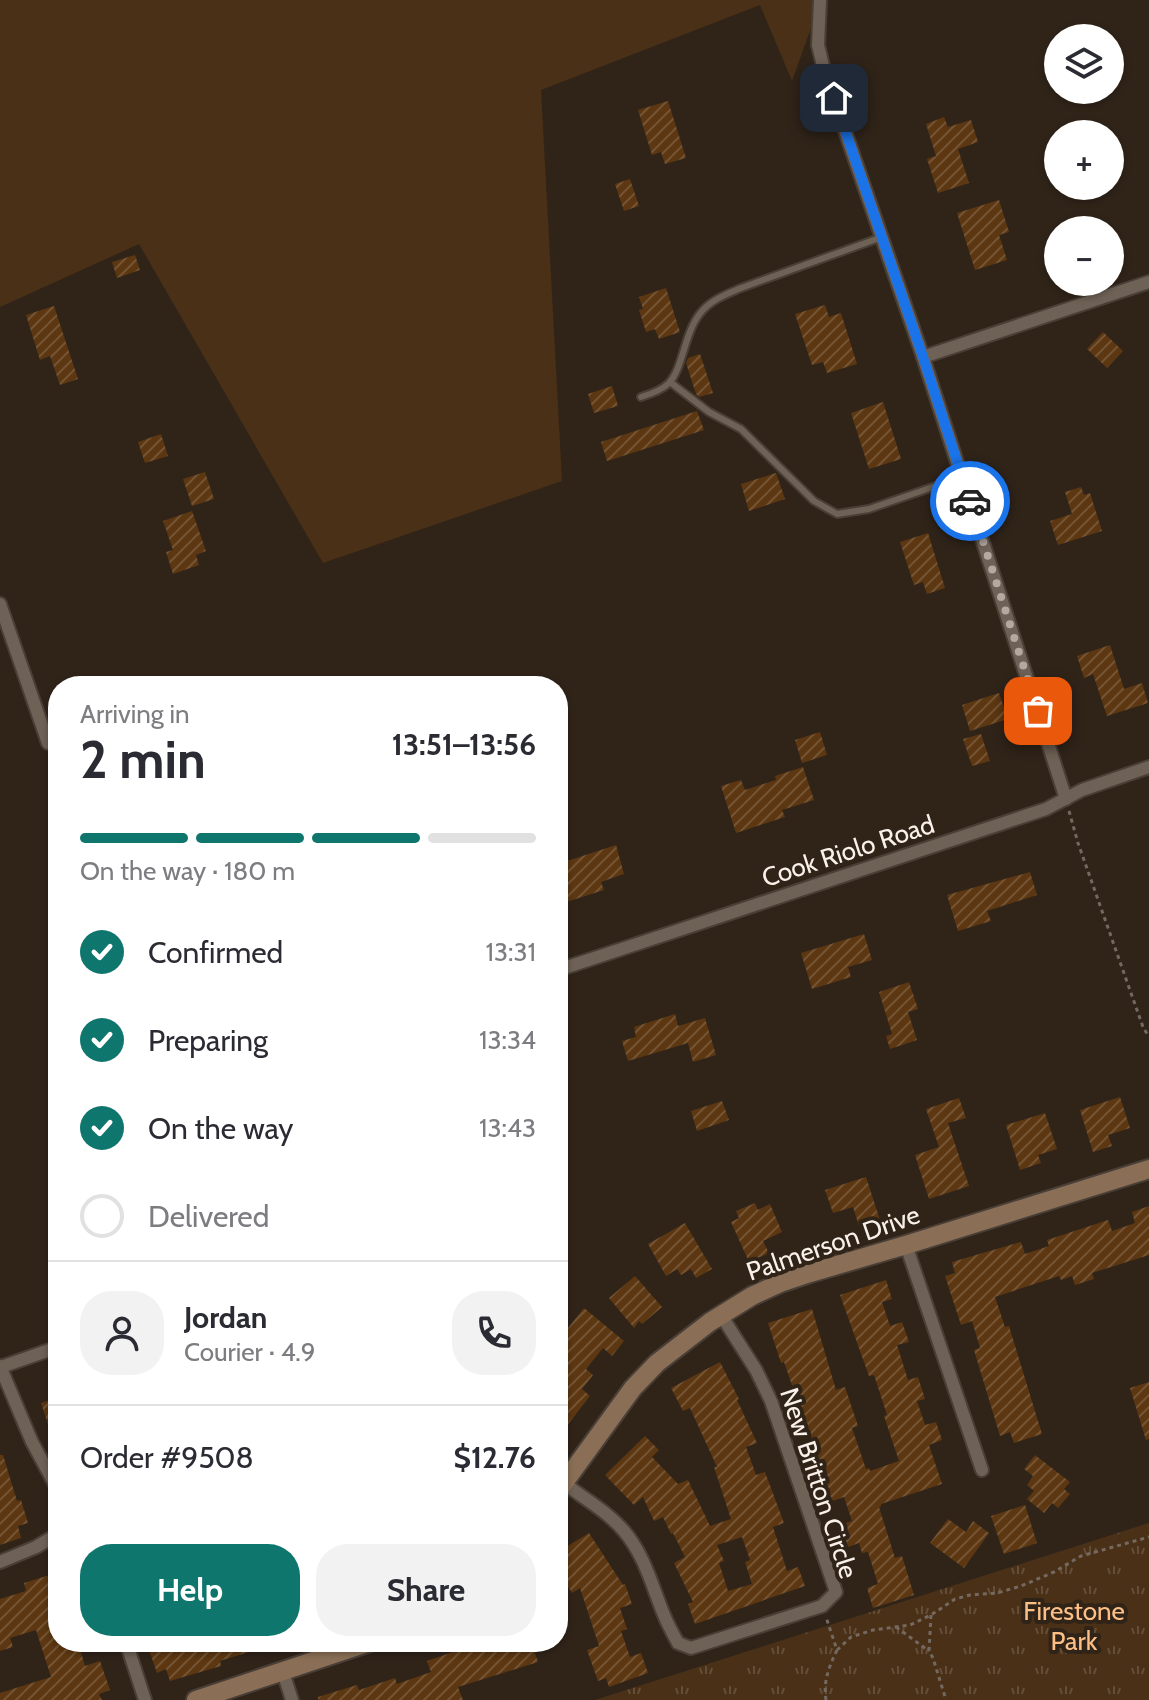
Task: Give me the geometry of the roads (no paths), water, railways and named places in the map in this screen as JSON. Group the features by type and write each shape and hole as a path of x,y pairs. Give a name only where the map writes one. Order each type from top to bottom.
{"street":[{"path":"820,0 818,45 824,70 923,357 1066,799"},
{"path":"923,357 1149,282"},
{"path":"0,604 48,743"},
{"name":"Cook Riolo Road","path":"568,967 1031,814 1082,790 1149,767"},
{"name":"Palmerson Drive","path":"568,1473 633,1388 657,1363 752,1296 780,1283 1149,1169"},
{"path":"906,1245 982,1470"},
{"name":"New Britton Circle","path":"568,1489 604,1512 623,1530 649,1573 664,1617 678,1643 691,1648 822,1606 836,1592 776,1416 756,1370 721,1315"},
{"path":"48,1350 0,1367 48,1472"},
{"path":"0,1562 48,1540"},
{"path":"129,1652 145,1700"},
{"path":"196,1700 341,1652"},
{"path":"283,1672 292,1700"}],"lane":[{"path":"641,397 656,392 670,382 691,328 702,310 718,298 882,237"},
{"path":"670,382 709,412 741,429 814,501 837,514 869,509 962,477"}],"park label":[{"name":"Firestone Park","path":"1074,1626"}]}
